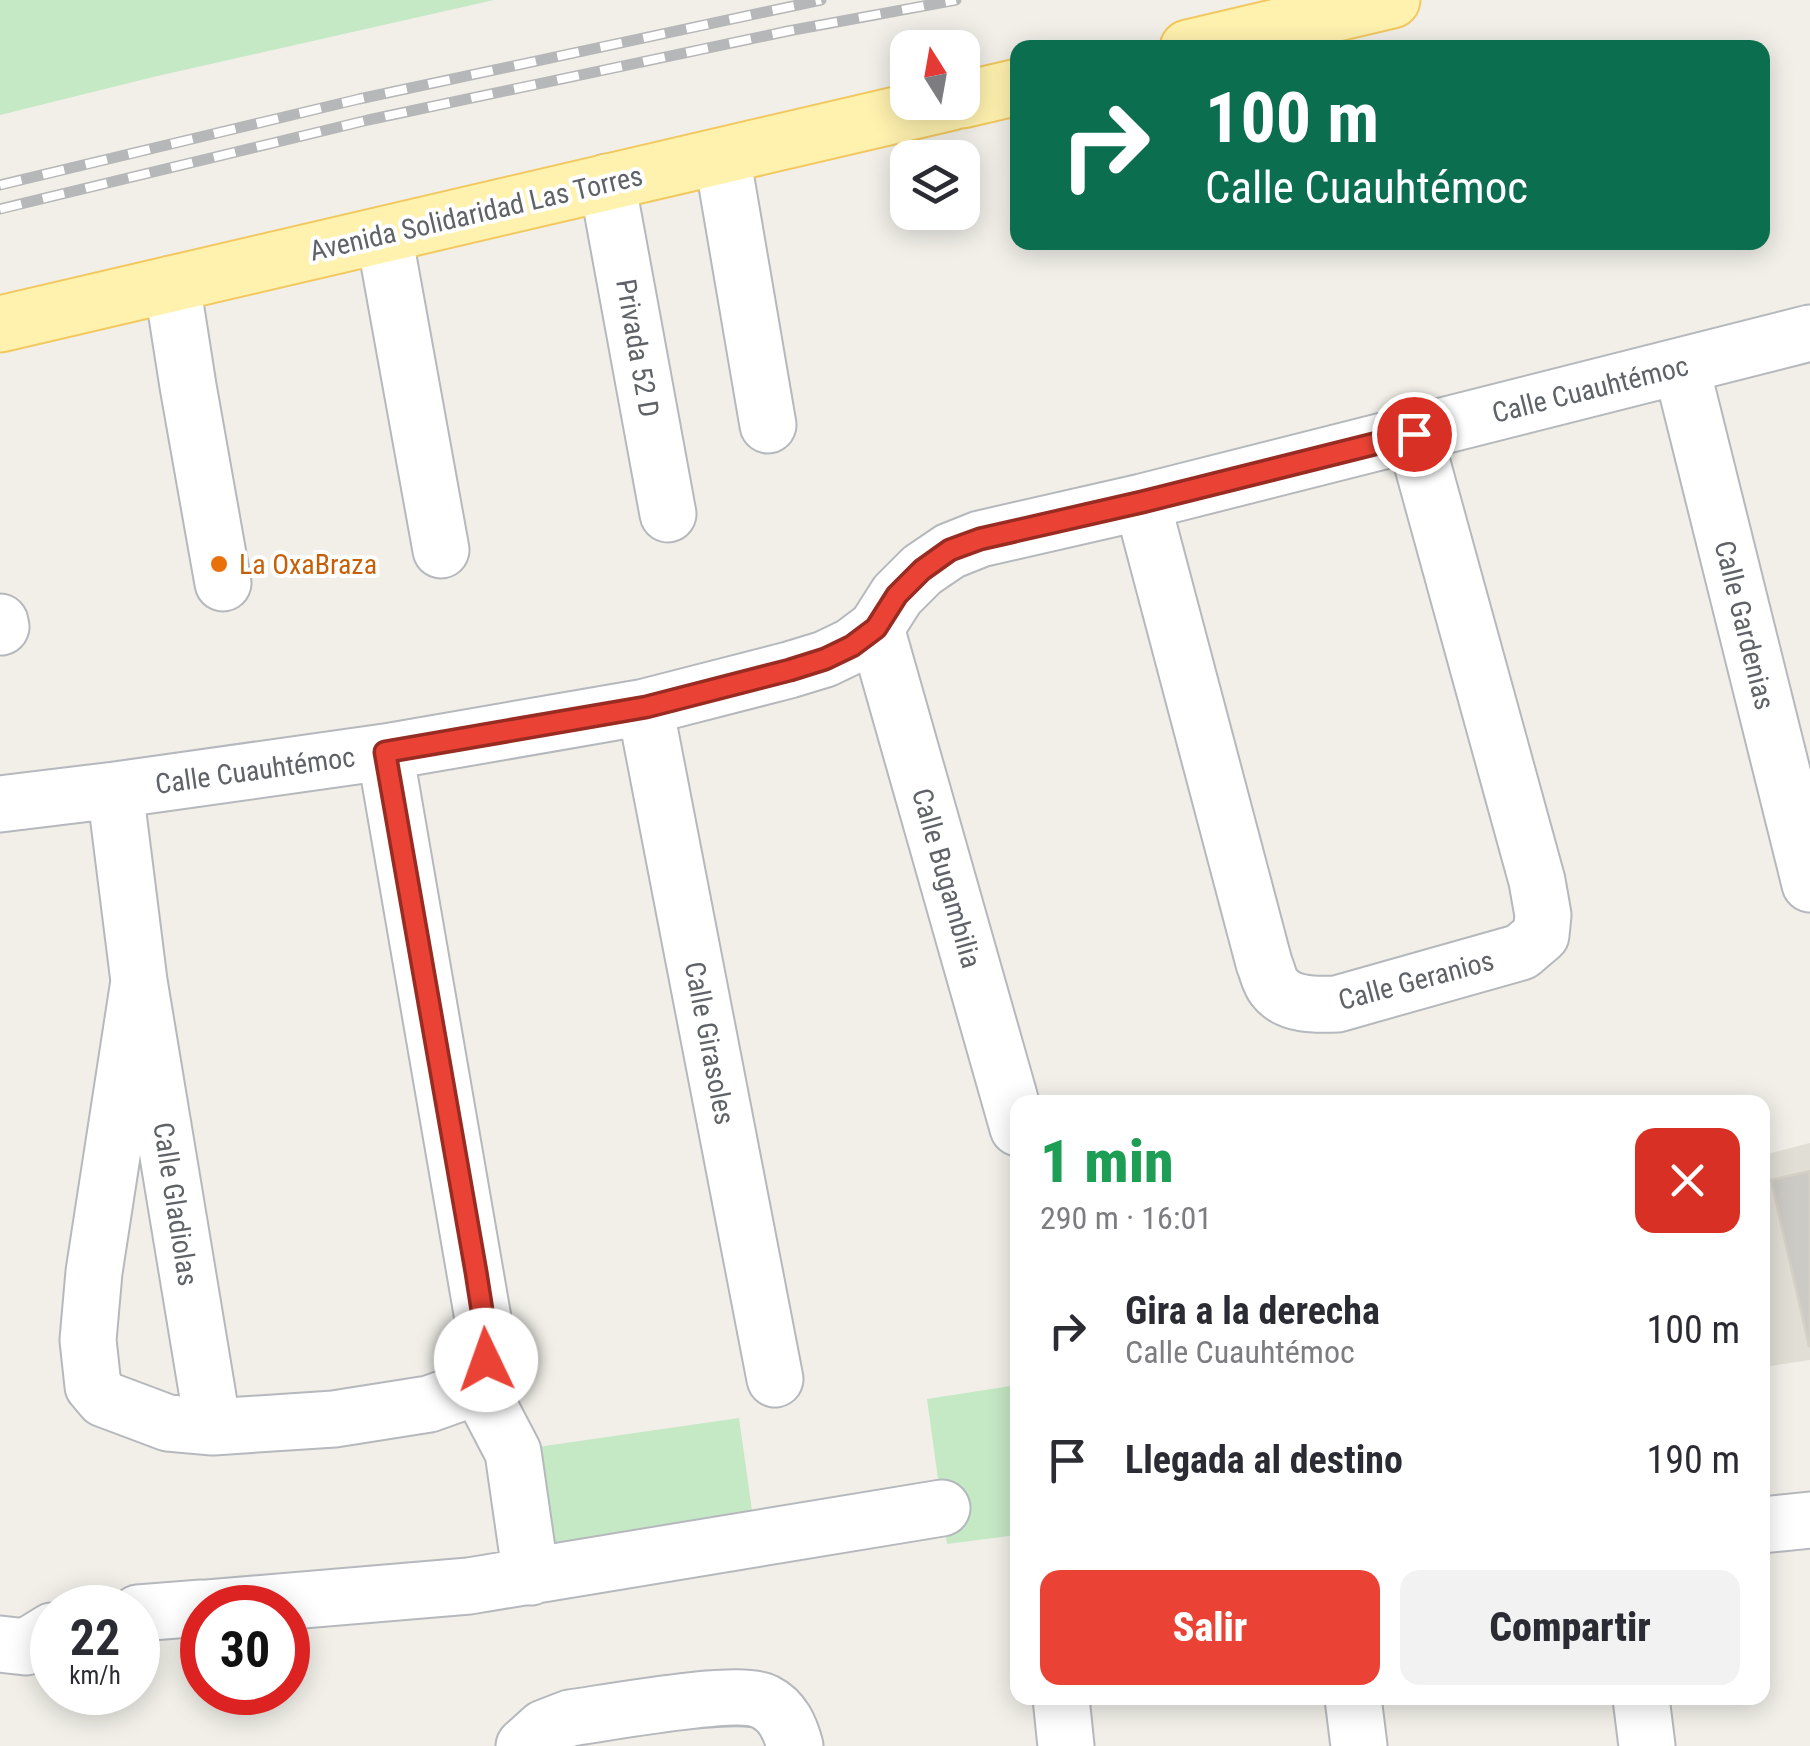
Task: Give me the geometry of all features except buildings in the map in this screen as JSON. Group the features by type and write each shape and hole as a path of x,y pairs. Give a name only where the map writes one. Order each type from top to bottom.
{"main road":[{"path":"1222,40 1392,0"},
{"path":"980,96 1010,89"},
{"name":"Avenida Solidaridad Las Torres","path":"5,326 890,117"}],"street":[{"path":"722,156 768,426"},
{"name":"Privada 52 D","path":"607,182 668,514"},
{"path":"384,234 441,550"},
{"path":"172,284 223,583"},
{"name":"Calle Cuauhtémoc","path":"0,804 385,752 646,707 790,670 852,646 876,628 897,595 922,570 950,550 980,539 1142,502 1810,333"},
{"name":"Calle Gardenias","path":"1681,366 1810,884"},
{"name":"Calle Geranios","path":"1142,502 1264,964 1274,987 1292,1000 1336,1004 1521,952 1541,935 1543,914 1537,881 1414,434"},
{"name":"Calle Bugambilia","path":"876,628 1010,1100"},
{"name":"Calle Girasoles","path":"646,707 775,1380"},
{"path":"212,1427 334,1418 430,1404 476,1383 486,1360 486,1336 385,752"},
{"name":"Calle Gladiolas","path":"115,790 138,981 212,1427 168,1423 104,1399 94,1386 88,1340 94,1272 138,981"},
{"path":"476,1383 514,1452 531,1576"},
{"path":"310,1599 469,1586 942,1508"},
{"path":"1770,1524 1810,1520"},
{"path":"0,1644 30,1645"},
{"path":"524,1746 544,1728 570,1718 734,1696 762,1700 782,1715 795,1746"},
{"path":"1062,1705 1066,1746"},
{"path":"1354,1705 1359,1746"},
{"path":"1642,1705 1648,1746"}],"shaded area":[{"path":"1810,1143 1810,1360 1770,1366 1770,1153"}],"green space":[{"path":"0,0 494,0 0,115"},
{"path":"1010,1386 1010,1536 947,1544 927,1399"},
{"path":"739,1418 756,1539 534,1571 517,1450"}],"railway":[{"path":"0,185 359,99 821,0"},
{"path":"0,209 368,120 788,31 956,0"}],"place":[{"name":"La OxaBraza","path":"219,564"}],"route":[{"path":"486,1360 476,1272 385,752 646,707 790,670 852,646 876,628 897,595 922,570 950,550 980,539 1414,434"}]}
